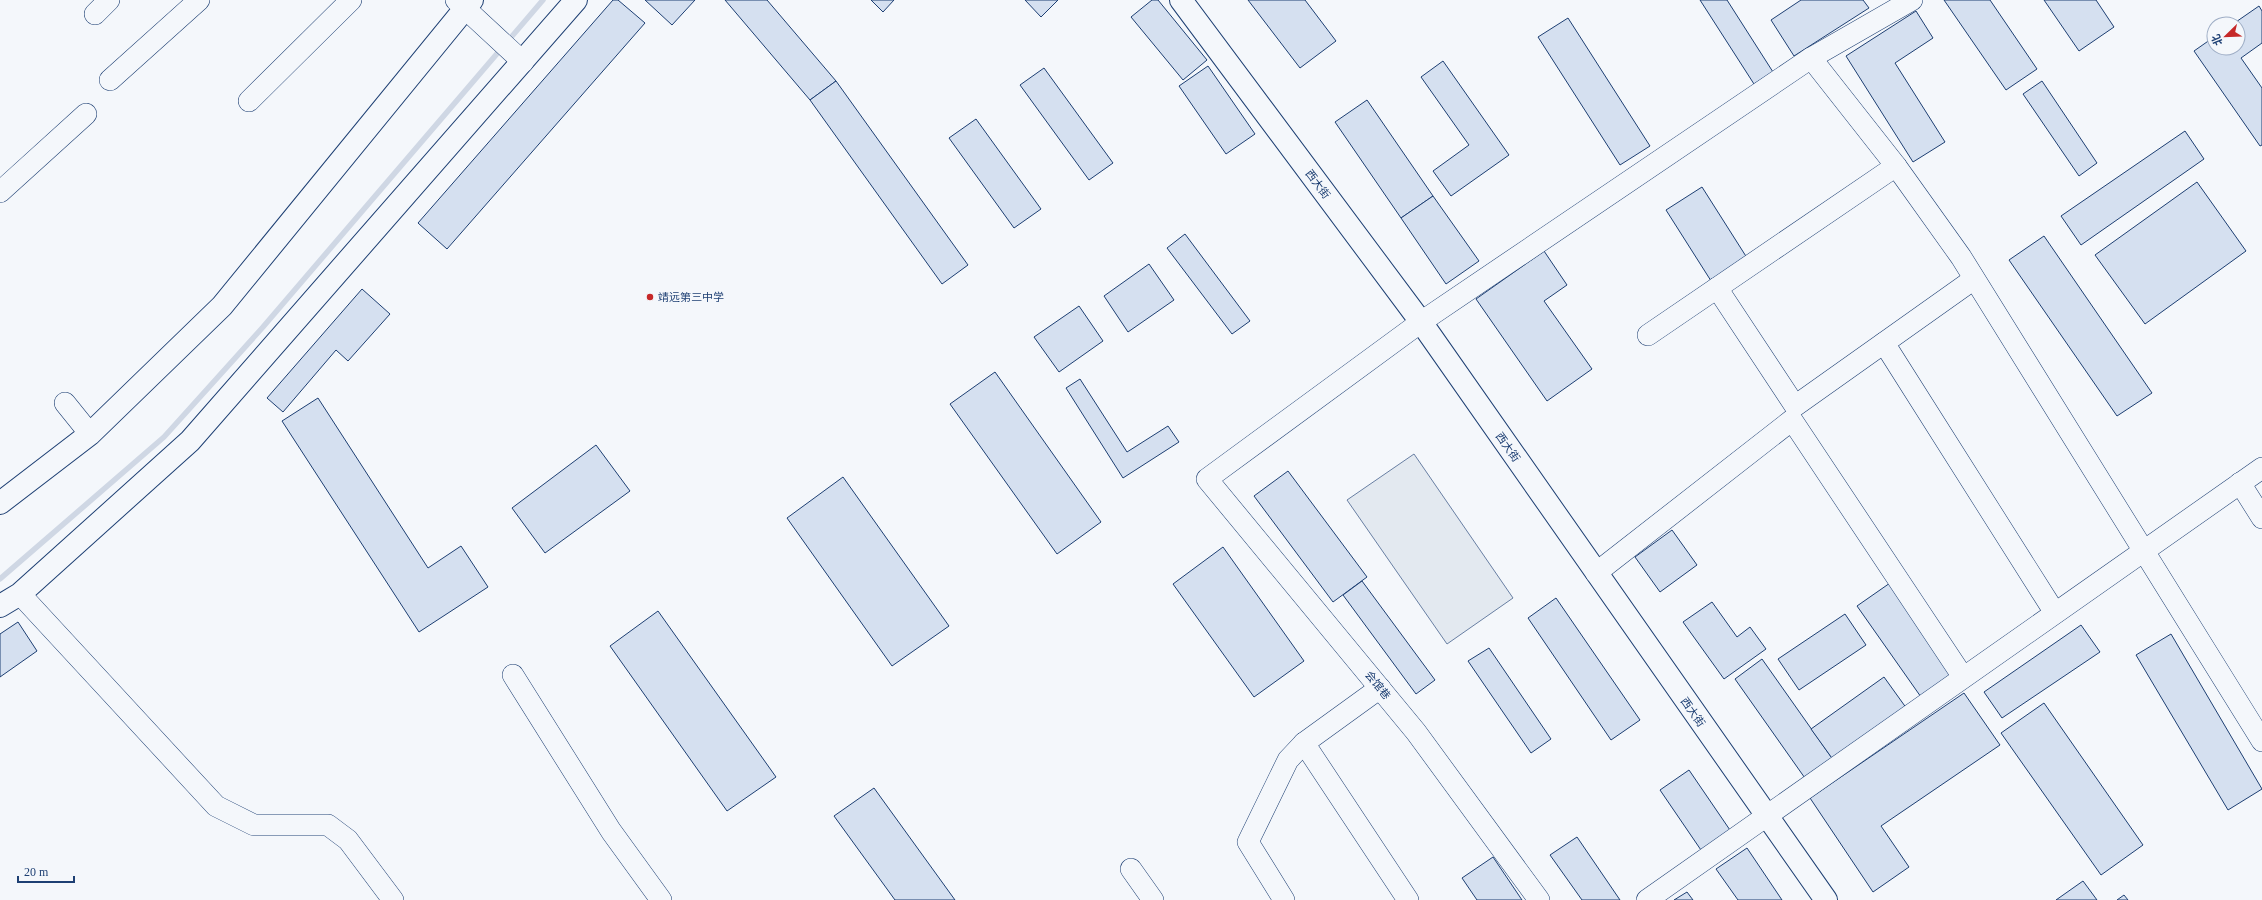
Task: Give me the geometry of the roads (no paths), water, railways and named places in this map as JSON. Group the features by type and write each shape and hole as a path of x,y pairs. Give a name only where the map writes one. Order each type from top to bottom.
{"main road":[{"path":"0,606 20,594 190,441 518,58 576,0"},
{"name":"西大街","path":"1181,0 1421,322 1765,816 1826,900"},
{"path":"0,503 90,434 222,306 464,3"}],"street":[{"path":"94,14 109,0"},
{"path":"110,80 199,0"},
{"path":"249,101 351,0"},
{"path":"1421,322 1811,58 1912,0"},
{"path":"464,3 492,34 518,58"},
{"path":"1811,58 1896,166 1961,257 2262,741"},
{"path":"0,192 86,114"},
{"path":"1648,335 1896,166"},
{"path":"1716,288 1795,406 1974,279"},
{"name":"会馆巷","path":"1421,322 1207,479 1416,732 1539,900"},
{"path":"1884,343 2055,613"},
{"path":"65,402 90,434"},
{"path":"1596,573 1792,420 1963,677"},
{"path":"1647,900 2262,468"},
{"path":"2240,483 2262,518"},
{"path":"20,594 216,806 254,825 328,825 348,840 393,900"},
{"path":"513,675 611,831 661,900"},
{"path":"1284,900 1248,842 1288,760 1304,742 1380,688"},
{"path":"1304,742 1408,900"},
{"path":"1131,869 1153,900"}],"waterway":[{"path":"0,579 164,437 263,327 543,0"}],"place":[{"name":"靖远第三中学","path":"650,297"}]}
